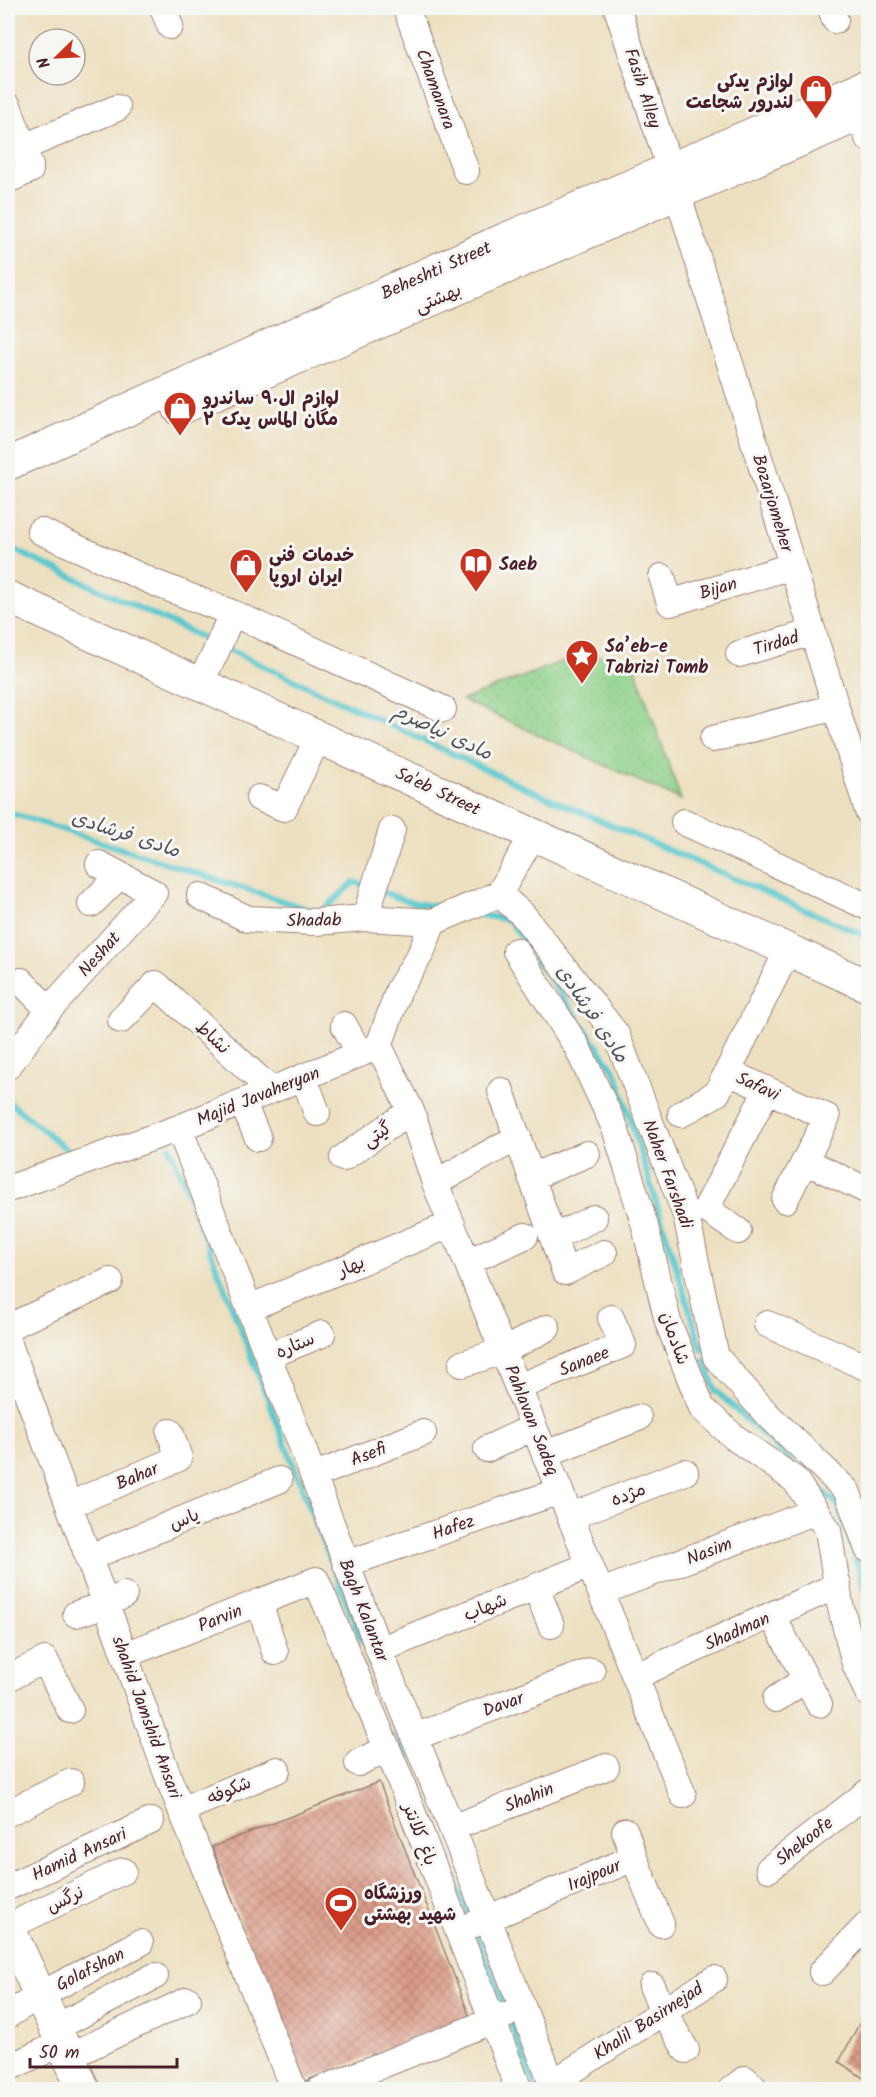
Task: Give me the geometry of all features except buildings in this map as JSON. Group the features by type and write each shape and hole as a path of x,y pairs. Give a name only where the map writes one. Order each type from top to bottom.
{"main road":[{"name":"Beheshti Street","path":"8,464 468,256 583,221 674,182 864,108"},
{"name":"بهشتی","path":"8,483 583,221"},
{"name":"Sa'eb Street","path":"8,597 207,669 319,736 868,986"},
{"path":"8,1926 84,2090"}],"street":[{"name":"Chamanara","path":"406,8 466,171"},
{"name":"Fasih Alley","path":"617,8 674,182"},
{"path":"8,106 21,165 117,108"},
{"name":"Bozarjomeher","path":"674,182 868,811"},
{"path":"40,531 230,618 443,709"},
{"name":"Bijan","path":"662,577 670,603 792,566"},
{"path":"207,669 230,618"},
{"name":"Tirdad","path":"739,654 813,632"},
{"path":"713,740 836,707"},
{"path":"259,798 284,808 319,736"},
{"path":"684,822 868,907"},
{"path":"365,918 392,830"},
{"path":"370,1050 399,989 422,953 433,922 499,894 533,835"},
{"name":"Neshat","path":"8,1066 49,1010 154,893 109,869 91,904"},
{"name":"Naher Farshadi","path":"499,894 523,915 616,1034 686,1215 716,1358 766,1413 847,1491 868,1549"},
{"name":"Shadab","path":"200,896 248,919 316,922 365,918 433,922"},
{"name":"Safavi","path":"785,1200 827,1118 728,1072 788,950"},
{"name":"شادمان","path":"516,951 577,1047 615,1128 645,1226 668,1322 702,1408 734,1437 795,1480 828,1530 855,1664 868,1693"},
{"path":"21,981 49,1010"},
{"name":"نشاط","path":"121,1020 156,984 271,1090"},
{"name":"Pahlavan Sadeq","path":"344,1024 370,1050 411,1111 435,1183 683,1795"},
{"name":"Majid Javaheryan","path":"8,1189 179,1128 370,1050"},
{"path":"681,1114 717,1093 728,1072"},
{"path":"304,1077 317,1113"},
{"path":"738,1231 706,1209 767,1090"},
{"path":"501,1091 565,1272 604,1253"},
{"path":"242,1102 258,1138"},
{"name":"گیتی","path":"343,1158 411,1111"},
{"name":"Bagh Kalantar","path":"179,1128 379,1650 554,2086"},
{"path":"435,1183 518,1137"},
{"path":"531,1177 587,1154"},
{"path":"805,1161 868,1191"},
{"path":"553,1238 594,1218"},
{"name":"بهار","path":"249,1308 452,1224"},
{"path":"467,1262 525,1236"},
{"path":"8,1327 110,1281"},
{"name":"Sanaee","path":"518,1387 623,1346 611,1318"},
{"path":"767,1324 868,1368"},
{"path":"462,1364 503,1351 547,1328"},
{"name":"ستاره","path":"268,1356 322,1334"},
{"name":"shahid Jamshid Ansari","path":"8,1342 88,1558 115,1599 124,1656 181,1810 294,2090"},
{"path":"545,1454 638,1418"},
{"path":"487,1449 534,1426"},
{"name":"Bahar","path":"69,1506 179,1458 170,1432"},
{"name":"Asefi","path":"313,1476 423,1433"},
{"name":"مژده","path":"571,1516 685,1472"},
{"name":"یاس","path":"88,1558 279,1480"},
{"name":"Hafez","path":"346,1564 560,1491"},
{"name":"Nasim","path":"601,1592 816,1511"},
{"name":"شهاب","path":"379,1650 590,1565"},
{"name":"Parvin","path":"124,1656 316,1580"},
{"name":"باغ کلانتر","path":"316,1580 387,1748 519,2090"},
{"name":"Shadman","path":"636,1676 838,1585"},
{"path":"536,1587 551,1625"},
{"path":"76,1614 115,1599"},
{"path":"259,1602 275,1652"},
{"path":"772,1615 819,1704"},
{"path":"8,1678 45,1660 70,1710"},
{"name":"Davar","path":"414,1737 592,1671"},
{"path":"776,1700 806,1679"},
{"path":"358,1763 387,1748"},
{"name":"Shahin","path":"452,1828 606,1767"},
{"name":"شکوفه","path":"181,1810 278,1770"},
{"path":"8,1813 71,1782"},
{"name":"Shekoofe","path":"769,1869 868,1792"},
{"name":"Hamid Ansari","path":"8,1887 151,1821"},
{"path":"625,1831 634,1858"},
{"name":"Irajpour","path":"458,1931 634,1858 661,1924"},
{"name":"نرگس","path":"8,1926 123,1871"},
{"path":"822,1972 868,1924"},
{"name":"Golafshan","path":"8,2015 40,1995 140,1943"},
{"path":"62,2042 155,1976"},
{"name":"Khalil Basirnejad","path":"554,2086 714,1979"},
{"path":"652,1986 663,2011 686,2050"},
{"path":"8,2068 62,2042 188,2000"},
{"path":"321,2089 492,2020 523,2010"},
{"path":"731,2090 745,2079 756,2090"}],"green space":[{"path":"584,653 633,662 681,800 462,700"}],"waterway":[{"name":"مادی نیاصرم","path":"8,547 214,643"},
{"name":"مادی نیاصرم","path":"223,647 526,788 868,937"},
{"name":"مادی فرشادی","path":"8,812 320,913 354,882 369,887"},
{"name":"مادی فرشادی","path":"379,891 410,902 444,908"},
{"name":"مادی فرشادی","path":"475,914 509,920 528,947"},
{"name":"مادی فرشادی","path":"534,956 616,1073 702,1350"},
{"path":"8,1101 70,1152"},
{"path":"170,1147 362,1642"},
{"name":"مادی فرشادی","path":"705,1360 715,1390 796,1466"},
{"name":"مادی فرشادی","path":"803,1473 838,1505 868,1597"},
{"path":"369,1659 470,1918"},
{"path":"475,1931 506,2011"},
{"path":"510,2020 536,2090"}],"place":[{"name":"لوازم یدکی لندرور شجاعت","path":"816,120"},
{"name":"لوازم ال۹۰ ساندرو مگان الماس یدک ۲","path":"180,437"},
{"name":"Saeb","path":"476,593"},
{"name":"خدمات فنی ایران اروپا","path":"246,594"},
{"name":"Sa’eb-e Tabrizi Tomb","path":"582,685"},
{"name":"ورزشگاه شهید بهشتی","path":"341,1932"}]}
